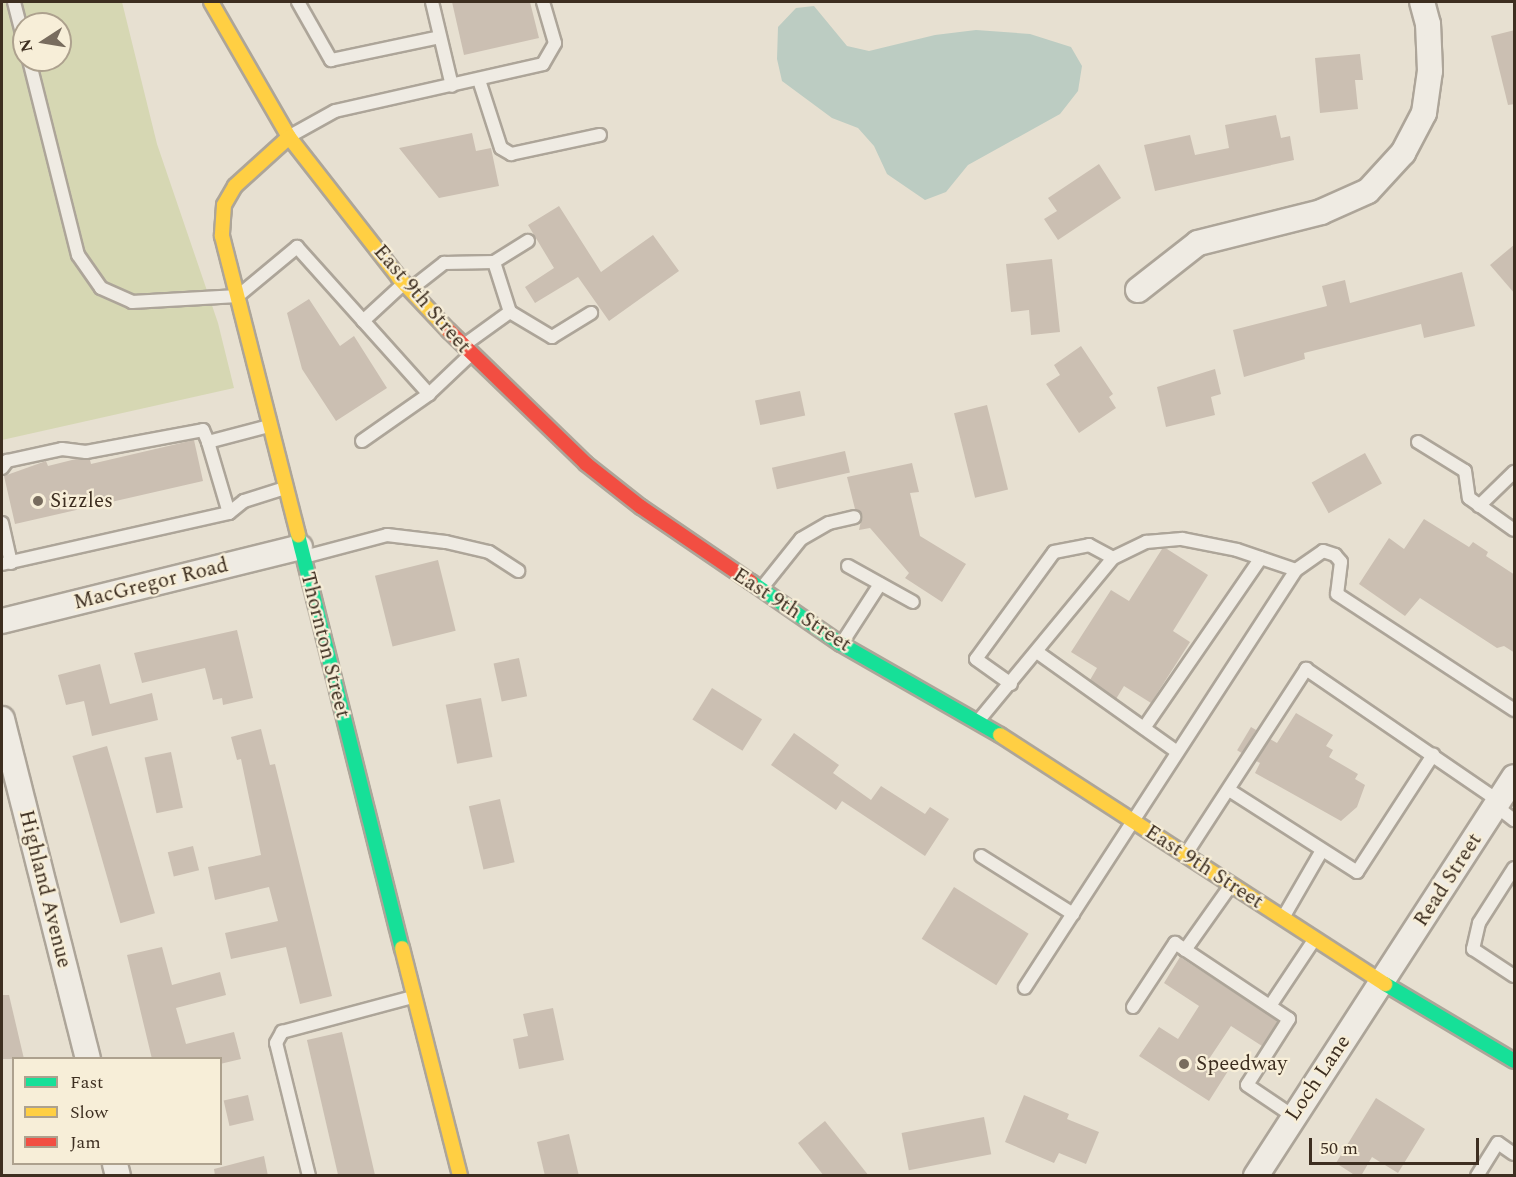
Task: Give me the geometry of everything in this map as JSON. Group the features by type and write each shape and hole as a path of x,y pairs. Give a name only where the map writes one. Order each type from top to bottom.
{"main road":[{"name":"East 9th Street","path":"211,2 289,137 407,286 467,350 585,463 760,590 842,644 979,721 1382,982 1515,1061"},
{"name":"Thornton Street","path":"289,137 235,186 224,205 222,236 460,1176"}],"street":[{"path":"1138,290 1198,243 1321,212 1368,191 1403,153 1424,113 1430,71 1428,24 1422,2"},
{"name":"MacGregor Road","path":"2,621 302,552"},
{"name":"Highland Avenue","path":"2,719 87,1057"},
{"name":"Read Street","path":"1382,982 1503,809 1515,777"},
{"name":"Loch Lane","path":"1257,1176 1293,1116 1382,982"}],"lane":[{"path":"298,2 331,60 440,37"},
{"path":"432,2 452,86"},
{"path":"289,137 335,111 543,64 555,43 543,2"},
{"path":"32,72 78,255 101,288 132,302 238,296 297,247 429,394"},
{"path":"479,80 501,148 511,154 600,135"},
{"path":"363,321 407,286 444,263 494,262 528,241"},
{"path":"494,262 510,312 552,337 591,313"},
{"path":"362,441 429,394 467,350 510,312"},
{"path":"208,442 270,426"},
{"path":"2,468 7,461 62,449 86,452 203,430 229,513"},
{"path":"1418,441 1465,471 1469,498 1515,530"},
{"path":"1479,506 1515,472"},
{"path":"2,523 6,563 229,513 244,501 285,488"},
{"path":"760,590 801,539 829,523 854,517"},
{"path":"302,552 387,535 446,542 489,552 518,571"},
{"path":"979,721 1113,558 1146,542 1182,539 1261,558 1296,570"},
{"path":"1011,684 976,659 1054,552 1089,544 1113,558"},
{"path":"1025,988 1296,570 1323,551 1335,555 1341,562 1337,594 1515,710"},
{"path":"1144,728 1261,558"},
{"path":"848,567 912,602"},
{"path":"842,644 880,584"},
{"path":"1037,652 1177,752"},
{"path":"1186,855 1306,669 1433,755 1503,809"},
{"path":"1229,790 1321,852 1357,872 1433,755"},
{"path":"1283,918 1321,852"},
{"path":"981,856 1073,914"},
{"path":"1515,868 1479,923 1473,949 1515,976"},
{"path":"1185,950 1231,885"},
{"path":"1270,1006 1315,939"},
{"path":"1133,1007 1175,943 1270,1006 1289,1019 1247,1085 1293,1116"},
{"path":"309,1176 276,1043 282,1032 415,996"},
{"path":"1477,1176 1498,1143 1513,1150"}],"green space":[{"path":"2,2 122,2 157,144 218,323 234,388 2,440"}],"shaded area":[{"path":"814,6 847,46 869,51 935,35 976,30 1030,34 1071,47 1082,66 1078,91 1060,114 968,165 946,192 925,200 887,174 874,146 858,128 832,118 782,81 777,59 778,27 796,8"}],"building":[{"path":"452,2 530,2 539,38 464,55"},
{"path":"1515,30 1515,104 1508,105 1491,36"},
{"path":"1360,54 1363,80 1355,80 1358,109 1320,113 1315,58"},
{"path":"1276,115 1281,138 1290,136 1294,160 1155,191 1144,145 1190,135 1195,155 1229,148 1225,125"},
{"path":"472,133 476,151 491,148 499,186 439,198 399,148"},
{"path":"1099,164 1121,198 1058,240 1044,219 1057,211 1048,198"},
{"path":"559,206 601,272 653,235 679,271 609,321 578,277 535,303 525,287 554,268 528,225"},
{"path":"1515,244 1515,294 1490,265"},
{"path":"1052,259 1060,332 1031,335 1029,310 1011,312 1006,264"},
{"path":"1462,272 1475,326 1424,338 1421,324 1304,353 1305,359 1244,377 1233,330 1327,306 1322,286 1345,280 1350,303"},
{"path":"309,299 340,346 354,336 387,388 336,421 302,369 287,313"},
{"path":"1081,346 1113,394 1109,397 1116,408 1079,433 1046,384 1060,375 1054,365"},
{"path":"1215,369 1221,394 1211,397 1215,415 1166,427 1157,387"},
{"path":"800,391 805,415 760,425 755,401"},
{"path":"987,405 1008,489 975,498 954,413"},
{"path":"194,440 203,481 15,524 4,476 46,461 48,466 76,459 90,460 91,464"},
{"path":"845,451 850,472 777,489 772,468"},
{"path":"1365,453 1382,484 1329,513 1312,483"},
{"path":"912,463 919,492 910,493 920,536 966,564 942,602 905,578 909,573 870,528 859,530 862,516 855,509 847,477"},
{"path":"1424,519 1469,547 1473,542 1488,552 1486,556 1515,575 1515,653 1504,646 1497,648 1420,598 1405,616 1359,584 1389,538 1404,549"},
{"path":"1162,549 1167,549 1208,575 1173,631 1190,642 1151,703 1124,686 1116,699 1090,680 1097,668 1071,652 1111,590 1129,601"},
{"path":"438,560 456,631 393,647 375,576"},
{"path":"237,630 253,698 223,705 222,698 213,700 205,668 142,683 134,653"},
{"path":"519,658 527,696 502,702 494,663"},
{"path":"100,664 110,704 152,693 158,720 92,736 84,701 66,705 58,675"},
{"path":"712,688 762,719 742,751 692,719"},
{"path":"481,698 492,757 457,764 446,705"},
{"path":"1296,713 1333,735 1326,746 1333,750 1329,757 1358,774 1355,779 1365,785 1357,807 1341,821 1255,773 1260,763 1256,761 1270,739 1277,743"},
{"path":"1251,727 1256,730 1242,753 1237,750"},
{"path":"261,729 270,765 275,764 332,996 300,1004 286,947 231,959 225,933 278,921 269,887 215,900 208,867 261,855 241,759 237,760 231,737"},
{"path":"794,733 839,765 833,773 871,800 881,786 925,814 930,807 949,819 925,856 842,801 836,810 771,765"},
{"path":"107,746 155,913 120,923 72,756"},
{"path":"171,752 183,808 156,813 145,758"},
{"path":"500,799 515,862 483,870 469,806"},
{"path":"193,846 199,870 174,877 168,852"},
{"path":"954,887 1029,934 996,985 922,939"},
{"path":"162,947 172,985 220,972 226,995 176,1008 186,1044 234,1032 241,1059 222,1064 222,1057 152,1057 127,955"},
{"name":"Speedway","path":"1180,957 1278,1021 1262,1046 1231,1026 1209,1059 1228,1071 1209,1101 1139,1056 1159,1027 1178,1039 1199,1006 1164,983"},
{"path":"2,995 9,995 24,1057 2,1059"},
{"path":"553,1008 564,1060 519,1069 513,1039 528,1036 523,1014"},
{"path":"342,1032 375,1176 338,1176 307,1040"},
{"path":"248,1095 254,1120 229,1126 224,1101"},
{"path":"1024,1095 1069,1114 1067,1119 1099,1132 1086,1164 1059,1153 1054,1163 1005,1142"},
{"path":"1376,1098 1425,1129 1398,1173 1372,1157 1361,1176 1356,1176 1336,1163"},
{"path":"984,1117 991,1154 909,1170 902,1133"},
{"path":"825,1121 869,1176 824,1176 798,1143"},
{"path":"569,1134 579,1176 545,1176 537,1142"},
{"path":"264,1156 268,1176 215,1176 214,1169"}],"traffic: fast":[{"path":"298,535 402,948"},
{"path":"751,582 841,644 1000,735"},
{"path":"1385,984 1514,1061"}],"traffic: slow":[{"path":"211,2 289,137 399,278 449,331"},
{"path":"289,137 235,186 224,205 222,236 298,535"},
{"path":"1000,735 1385,984"},
{"path":"402,948 460,1176"}],"traffic: jam":[{"path":"449,331 585,463 641,507 751,582"}],"place":[{"name":"Sizzles","path":"38,501"},
{"name":"Speedway","path":"1184,1064"}]}
